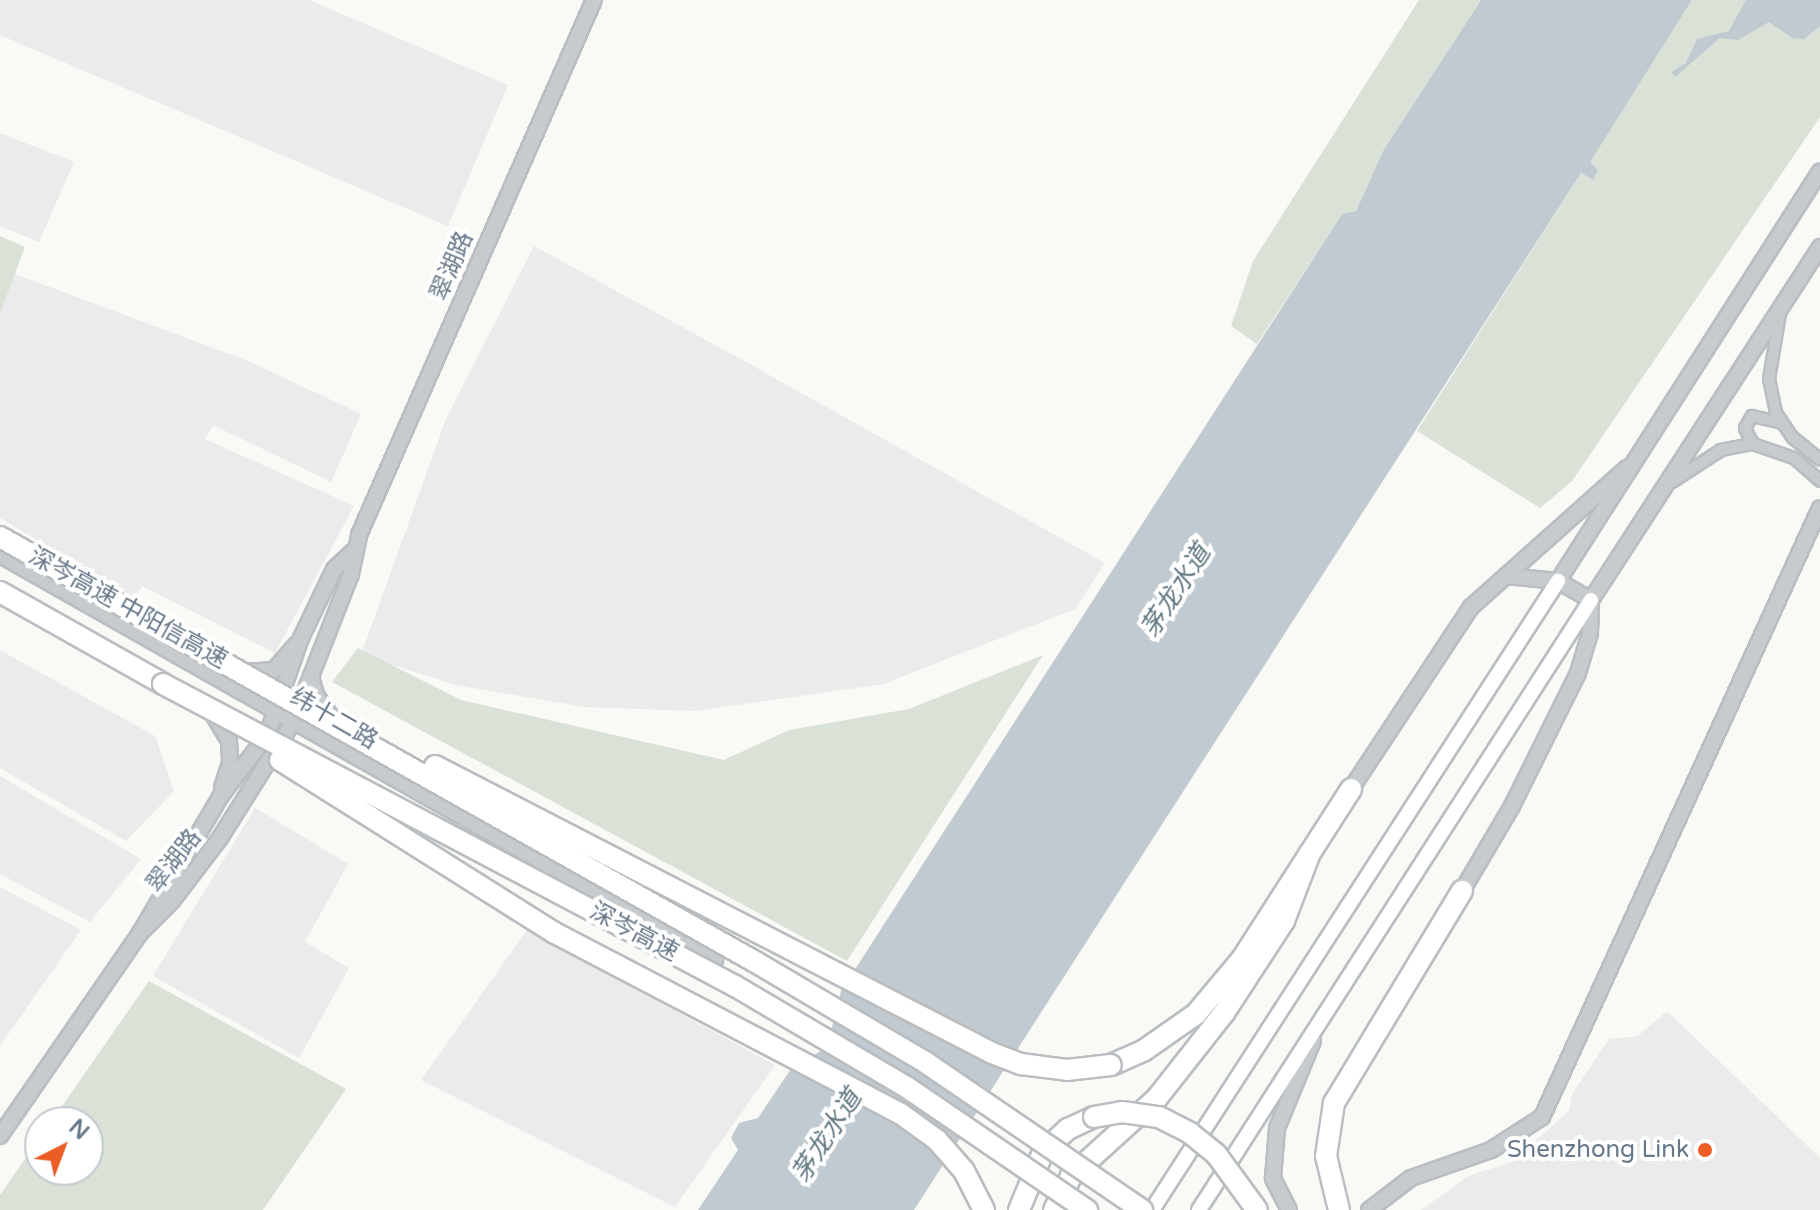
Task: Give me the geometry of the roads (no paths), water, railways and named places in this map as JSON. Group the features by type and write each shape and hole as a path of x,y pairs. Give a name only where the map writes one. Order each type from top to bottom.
{"highway":[{"name":"深岑高速 中阳信高速","path":"0,537 256,678"},
{"name":"深岑高速 中阳信高速","path":"0,589 163,684"},
{"path":"256,678 586,841 992,1053 1021,1064 1067,1070 1111,1065 1143,1051 1196,1014 1242,959 1351,789"},
{"name":"深岑高速","path":"256,678 925,1062 1142,1210"},
{"path":"163,684 553,932 901,1114 937,1140 964,1171 984,1210"},
{"name":"深岑高速","path":"163,684 735,986 908,1088 1087,1210"},
{"path":"1054,1210 1071,1176 1157,1098 1188,1061 1268,948 1310,853"},
{"path":"1339,1210 1326,1156 1334,1103 1386,1012 1462,891"},
{"path":"1019,1210 1043,1152 1068,1129 1122,1112 1159,1117 1190,1133 1216,1154 1257,1210"}],"main road":[{"path":"1152,1210 1558,581"},
{"path":"1199,1210 1591,600"}],"street":[{"name":"翠湖路","path":"140,933 172,901 247,797 293,722 351,574 353,551 594,0"},
{"path":"1558,581 1820,172"},
{"path":"1462,891 1512,806 1578,673 1590,633 1591,600 1820,247"},
{"path":"1782,423 1769,379 1783,305"},
{"path":"1753,444 1745,428 1750,418 1760,415 1782,423 1820,460"},
{"path":"1658,493 1697,461 1753,444 1794,458 1820,481"},
{"path":"1351,789 1457,625 1501,577 1642,454"},
{"path":"1369,1210 1411,1178 1491,1150 1542,1117 1820,508"},
{"name":"翠湖路","path":"0,1136 140,933 220,797 267,735 301,638 334,569 353,551"},
{"name":"纬十二路","path":"0,555 715,960"},
{"path":"1501,577 1521,574 1558,581 1591,600"},
{"path":"0,589 633,940 646,921"},
{"path":"205,671 274,670 301,638"},
{"path":"311,675 316,695 357,759"},
{"path":"204,700 229,741 230,763 220,797"},
{"path":"247,797 271,770 290,767 385,801"},
{"path":"1289,1210 1273,1178 1277,1128 1322,1021"}],"water":[{"name":"茅龙水道","path":"1481,0 1692,0 1590,162 1598,170 1593,180 1581,173 914,1210 698,1210 738,1150 731,1138 739,1123 758,1118 791,1069 827,1047 841,991 1342,214 1356,211 1383,151"},
{"path":"1746,0 1820,0 1820,26 1804,39 1792,38 1769,22 1738,40 1720,38 1675,77 1671,72 1686,63 1697,39 1729,31"}],"place":[{"name":"Shenzhong Link","path":"1705,1150"}]}
